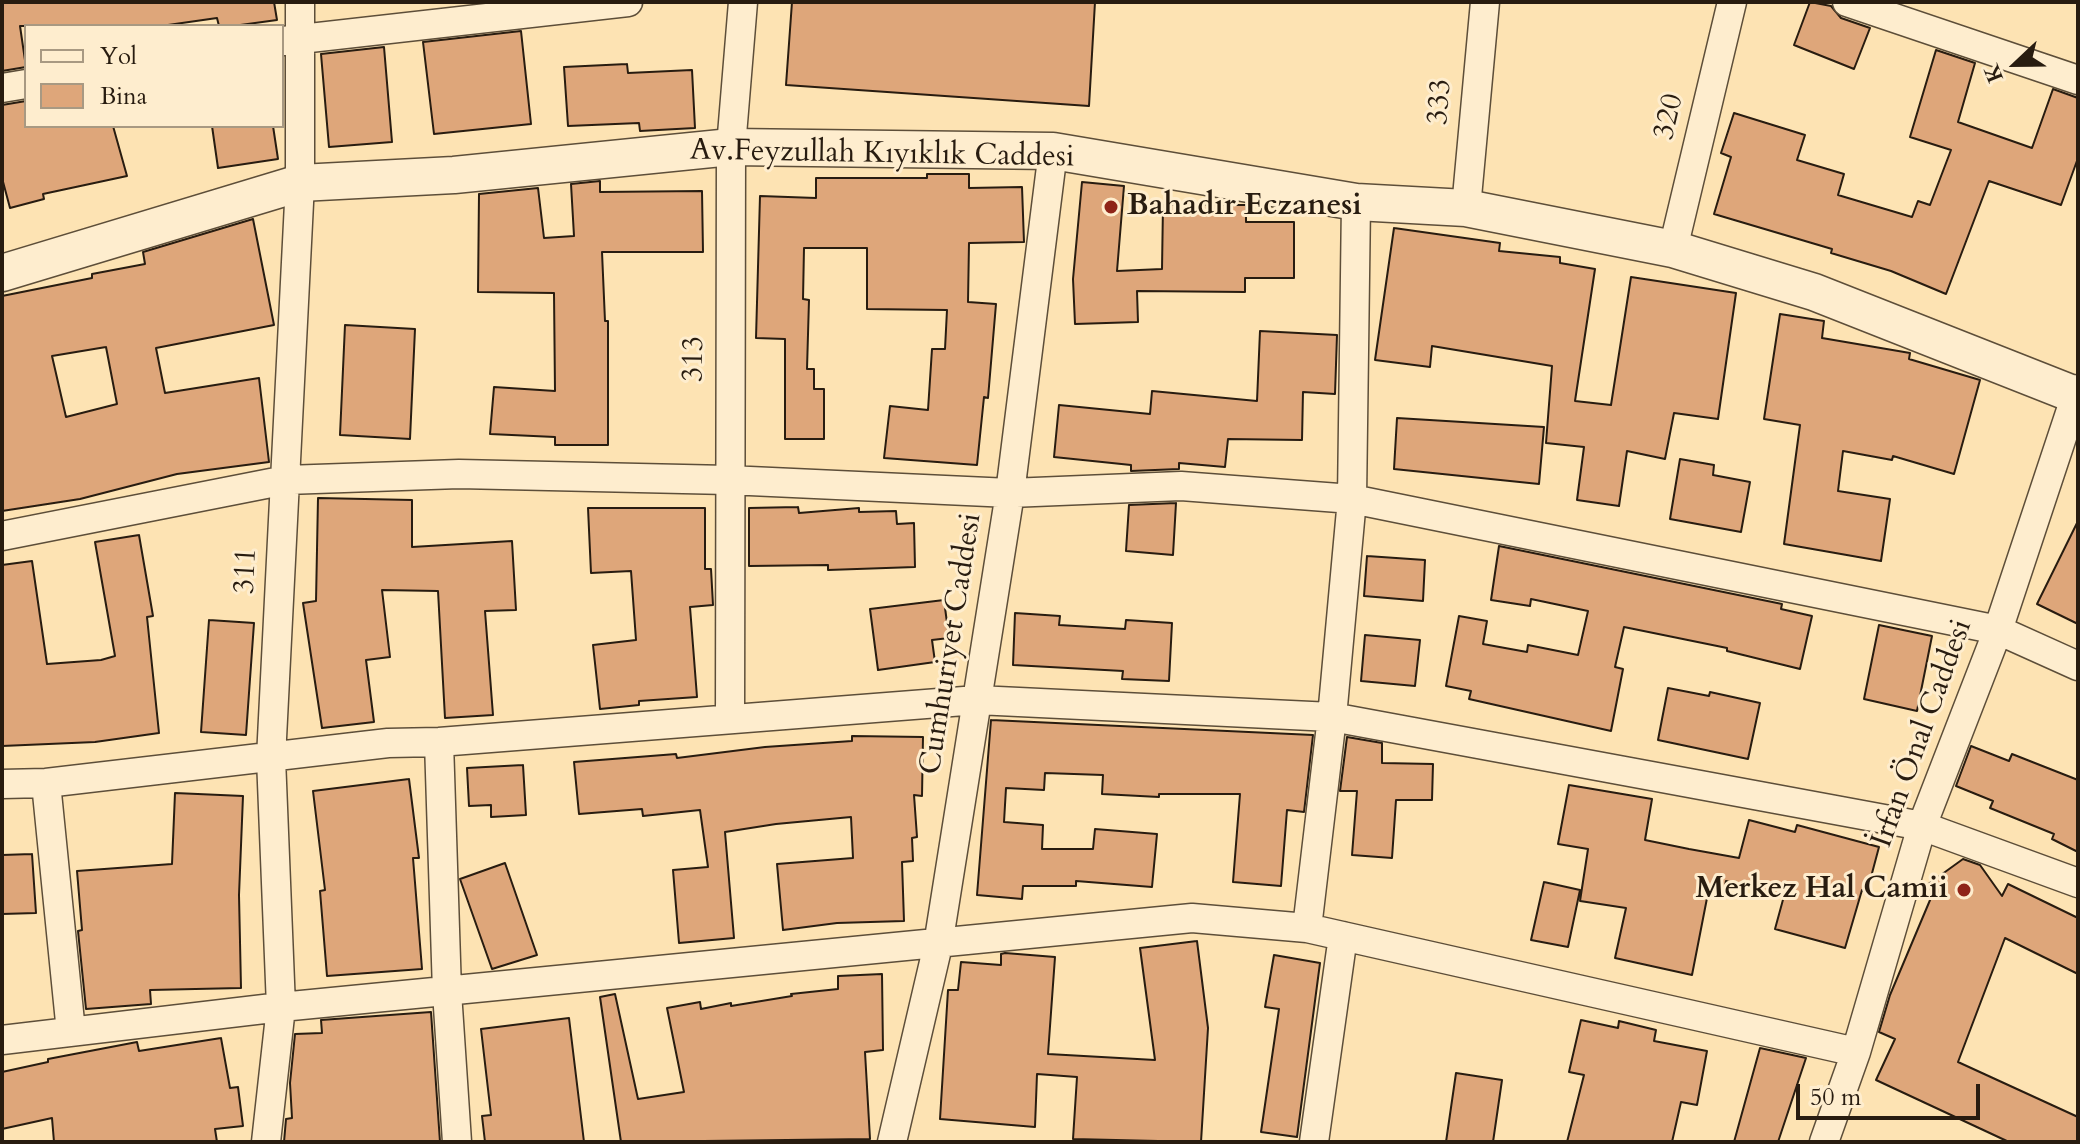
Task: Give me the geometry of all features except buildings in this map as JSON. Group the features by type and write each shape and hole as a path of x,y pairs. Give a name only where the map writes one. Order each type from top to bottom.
{"street":[{"name":"311","path":"266,1142 281,1007 271,758 300,183 292,39 300,2"},
{"path":"292,39 628,2"},
{"name":"313","path":"730,717 728,480 731,147 743,2"},
{"name":"333","path":"1466,208 1485,2"},
{"name":"320","path":"1673,249 1732,2"},
{"path":"1847,2 2078,80"},
{"path":"2,88 24,84"},
{"name":"Av.Feyzullah Kıyıklık Caddesi","path":"2,273 300,183 454,175 731,147 1053,151 1356,202 1466,208 1673,249 1814,292 2077,394"},
{"name":"Cumhuriyet Caddesi","path":"892,1142 938,945 1010,493 1053,151"},
{"path":"1307,928 1332,717 1352,499 1356,202"},
{"name":"İrfan Önal Caddesi","path":"1824,1142 1856,1052 1922,826 1998,630 2077,394"},
{"path":"2,536 286,480 459,474 728,480 1010,493 1181,486 1352,499 1998,630 2078,666"},
{"path":"2,784 46,783 388,743 439,742 977,700 1332,717 1922,826 2078,883"},
{"path":"439,742 447,992 457,1142"},
{"path":"46,783 71,1032"},
{"path":"2,1040 281,1007 1192,918 1307,928 1856,1052"},
{"path":"1314,1142 1343,936"}],"place":[{"name":"Bahadır Eczanesi","path":"1111,207"},
{"name":"Merkez Hal Camii","path":"1964,890"}]}
